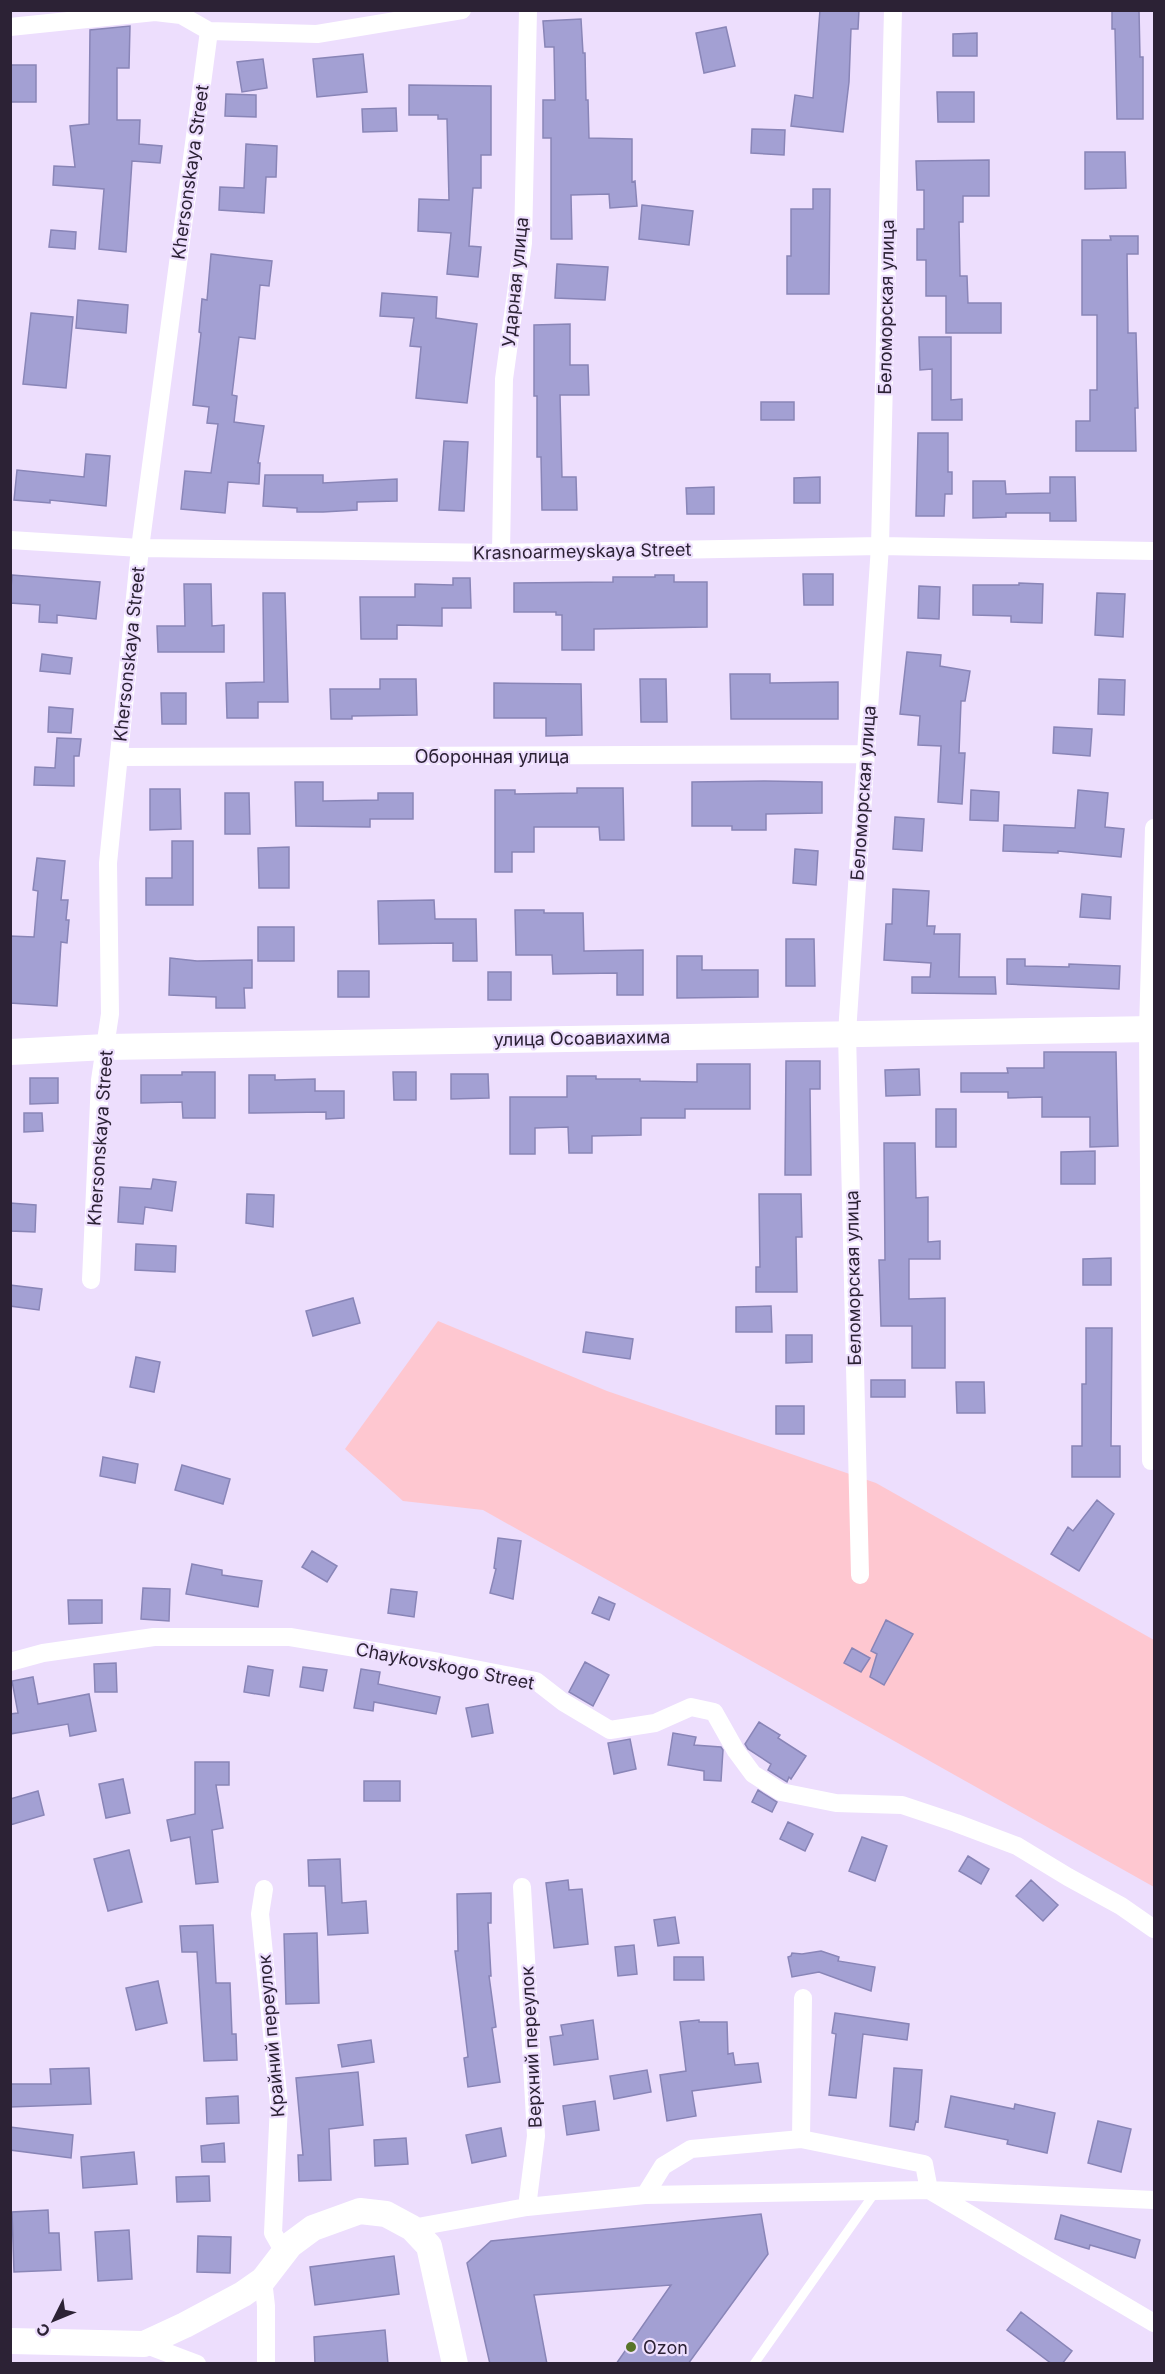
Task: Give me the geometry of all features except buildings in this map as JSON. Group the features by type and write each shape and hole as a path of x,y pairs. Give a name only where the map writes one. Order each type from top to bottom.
{"street":[{"path":"10,27 155,12 181,15 209,31 317,34 462,10"},
{"name":"Ударная улица","path":"501,553 504,379 523,243 528,10"},
{"name":"Беломорская улица","path":"860,1575 847,1033 880,546 892,10"},
{"name":"Khersonskaya Street","path":"91,1280 100,1080 110,1014 108,863 140,548 209,31"},
{"name":"Krasnoarmeyskaya Street","path":"10,540 140,548 501,553 880,546 1155,551"},
{"name":"Оборонная улица","path":"119,757 866,754"},
{"path":"1151,1461 1151,1029 1155,828"},
{"name":"улица Осоавиахима","path":"10,1052 106,1047 1151,1029"},
{"name":"Chaykovskogo Street","path":"10,1662 43,1653 154,1637 290,1637 536,1681 563,1702 610,1730 655,1723 691,1707 714,1712 736,1751 753,1774 781,1792 836,1803 902,1805 956,1823 1017,1846 1121,1906 1155,1929"},
{"name":"Верхний переулок","path":"522,1887 536,2136 527,2207"},
{"name":"Крайний переулок","path":"264,1889 260,1914 279,2104 273,2233 284,2252"},
{"path":"801,2139 803,1998"},
{"path":"645,2195 663,2166 691,2149 801,2139 924,2164 928,2190"},
{"path":"412,2228 527,2207 645,2195 928,2190 1154,2200"},
{"path":"928,2190 1155,2323"},
{"path":"144,2343 185,2325 243,2294 263,2280 290,2245 313,2228 360,2211 386,2214 412,2228 429,2246 455,2364"},
{"path":"263,2280 266,2306 266,2364"},
{"path":"10,2341 144,2343 197,2364"}],"lane":[{"path":"754,2364 876,2191"}],"shaded area":[{"path":"438,1321 607,1391 876,1483 1154,1640 1154,1887 483,1510 403,1501 345,1449"}],"place":[{"name":"Ozon","path":"631,2347"}]}
